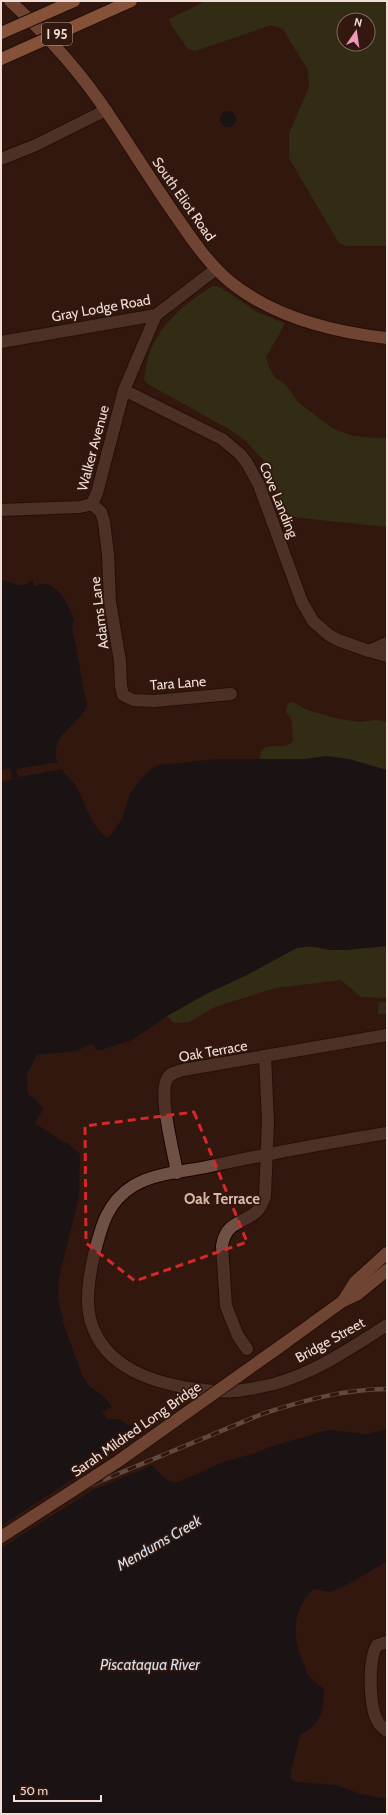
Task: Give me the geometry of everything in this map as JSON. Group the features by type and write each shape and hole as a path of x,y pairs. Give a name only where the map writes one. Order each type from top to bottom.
{"highway":[{"name":"I 95","path":"1,33 74,1"},
{"name":"I 95","path":"1,59 131,1"}],"main road":[{"name":"South Eliot Road","path":"10,1 33,22 62,55 106,110 179,220 216,269 241,290 284,313 330,329 387,338"},
{"path":"343,1301 355,1282 387,1253"},
{"path":"343,1301 358,1294 387,1270"},
{"name":"Sarah Mildred Long Bridge","path":"1,1537 118,1462 343,1301"}],"street":[{"path":"1,159 36,145 106,110"},
{"name":"Gray Lodge Road","path":"1,342 156,315 216,269"},
{"name":"Walker Avenue","path":"1,510 80,507 92,504 97,493 124,390 156,315"},
{"name":"Cove Landing","path":"124,390 222,440 240,454 247,463 259,485 302,602 313,621 329,635 347,645 387,656"},
{"name":"Adams Lane","path":"92,504 101,512 104,522 108,554 110,602 120,661 122,691 127,698"},
{"path":"369,652 387,643"},
{"name":"Tara Lane","path":"127,698 133,700 154,700 231,694"},
{"name":"Oak Terrace","path":"178,1173 165,1107 165,1085 168,1078 176,1072 387,1035"},
{"name":"Oak Terrace","path":"247,1349 238,1336 226,1306 222,1246 223,1237 228,1229 256,1212 262,1205 265,1196 268,1122 265,1056"},
{"path":"178,1173 387,1133"},
{"name":"Bridge Street","path":"178,1173 157,1176 140,1182 122,1194 109,1210 100,1229 90,1280 89,1309 95,1331 101,1342 112,1357 125,1367 148,1377 183,1387 220,1392 234,1391 273,1384 309,1371 333,1359 387,1325"},
{"path":"387,1642 377,1645 374,1649 370,1669 376,1717 378,1722 387,1731"}],"highlighted area":[{"path":"194,1112 247,1242 135,1281 86,1243 85,1126"}],"green space":[{"path":"206,1 387,1 387,246 347,246 339,243 289,158 289,133 309,88 308,70 283,29 271,25 195,51 188,49 171,25 169,19"},
{"path":"213,286 220,287 257,312 284,323 266,357 275,378 284,383 299,403 332,428 353,436 387,439 387,527 293,517 283,510 263,460 245,440 229,429 148,384 144,379 150,352 161,331 185,306"},
{"path":"291,702 307,710 339,719 360,722 376,720 387,722 387,770 317,757 305,759 260,759 261,752 264,749 268,747 284,746 293,741 292,721 286,711 288,704"},
{"path":"304,946 331,950 387,946 387,998 361,997 341,980 275,988 215,1007 189,1022 174,1023 167,1016 206,994 247,975 290,950"},
{"path":"379,1002 387,1002 387,1014 378,1014"}],"water":[{"path":"228,111 235,116 236,119 231,126 228,127 221,122 220,119 225,112"},
{"name":"Piscataqua River","path":"33,579 34,587 41,584 48,585 59,592 67,603 74,620 72,626 87,706 81,716 61,737 57,744 56,755 62,771 77,788 95,825 106,837 109,837 122,819 130,793 148,771 158,765 218,759 305,759 327,756 349,759 387,770 387,946 347,950 331,950 313,946 297,948 247,975 206,994 167,1016 132,1040 101,1050 97,1050 90,1044 77,1051 37,1055 27,1074 28,1094 38,1102 66,1142 80,1154 79,1197 59,1277 58,1296 63,1322 82,1375 89,1386 105,1397 112,1407 102,1412 108,1419 119,1419 130,1426 134,1422 144,1427 145,1450 153,1465 161,1475 176,1483 223,1462 324,1431 332,1430 366,1434 387,1429 387,1561 349,1584 331,1592 314,1589 306,1597 298,1615 296,1636 301,1657 308,1675 324,1690 324,1695 322,1711 318,1721 300,1736 291,1772 291,1779 296,1782 336,1785 361,1794 387,1799 387,1814 1,1814 1,580 17,585 24,585"}],"pier":[{"path":"59,762 64,769 18,777 16,769"},
{"path":"10,768 12,780 1,782 1,770"},
{"path":"44,1108 67,1140 65,1143 35,1123"},
{"path":"146,1431 147,1449 155,1464 93,1490 1,1548 1,1526"}],"railway":[{"path":"1,1537 67,1495 262,1414 339,1393 387,1389"}],"district":[{"name":"Oak Terrace","path":"222,1199"}],"water label":[{"name":"Mendums Creek","path":"159,1543"}]}
